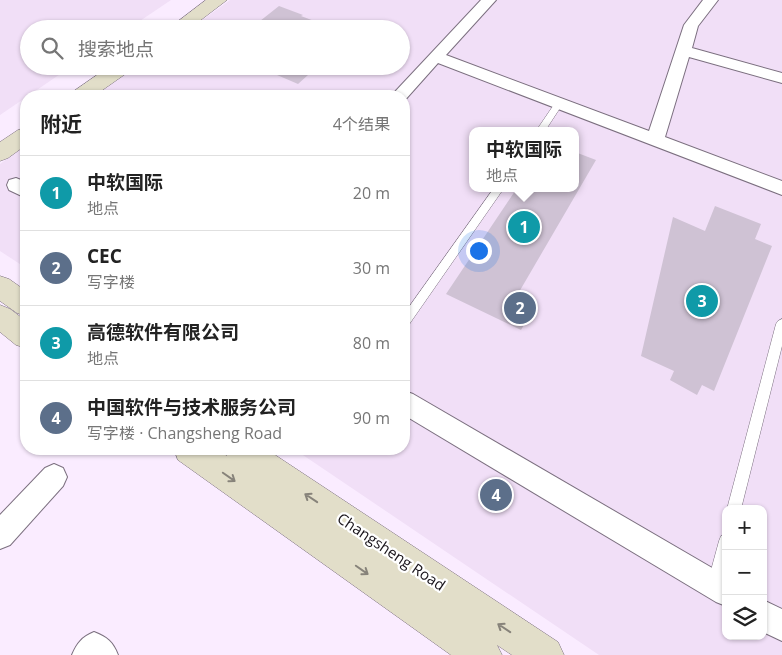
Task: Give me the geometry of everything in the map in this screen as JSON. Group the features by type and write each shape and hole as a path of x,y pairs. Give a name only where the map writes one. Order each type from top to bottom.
{"main road":[{"path":"190,20 218,0"},
{"path":"90,90 111,75"},
{"path":"0,153 20,139"},
{"path":"0,287 20,301"},
{"path":"0,317 20,332"},
{"path":"197,455 483,655"},
{"name":"Changsheng Road","path":"248,455 544,655"}],"street":[{"path":"405,90 488,0"},
{"path":"655,141 691,25 711,0"},
{"path":"682,50 782,78"},
{"path":"436,57 558,105 782,188"},
{"path":"410,406 720,589"},
{"path":"0,535 54,476"},
{"path":"767,617 782,626"},
{"path":"88,655 94,647 103,655"}],"lane":[{"path":"543,127 558,105"},
{"path":"410,314 496,192"},
{"path":"735,505 782,324"},
{"path":"720,589 725,550"}],"shaded area":[{"path":"0,0 171,0 141,20 20,20 20,75 59,75 37,90 20,90 20,101 0,115"},
{"path":"230,0 782,0 782,655 599,655 303,455 410,455 410,90 103,90 124,75 410,75 410,20 202,20"},
{"path":"20,149 20,264 0,251 0,164"}],"building":[{"path":"279,6 312,20 261,20"},
{"path":"277,75 308,75 298,84"},
{"path":"579,154 596,160 579,189"},
{"path":"514,192 577,192 515,299 534,308 521,330 446,294"},
{"path":"715,206 761,224 755,239 772,246 714,391 702,385 697,395 670,380 674,371 641,356 673,217 705,231"}],"place":[{"name":"中软国际","path":"524,227"},
{"name":"高德软件有限公司","path":"702,301"},
{"name":"CEC","path":"520,308"},
{"name":"中国软件与技术服务公司","path":"496,495"}]}
